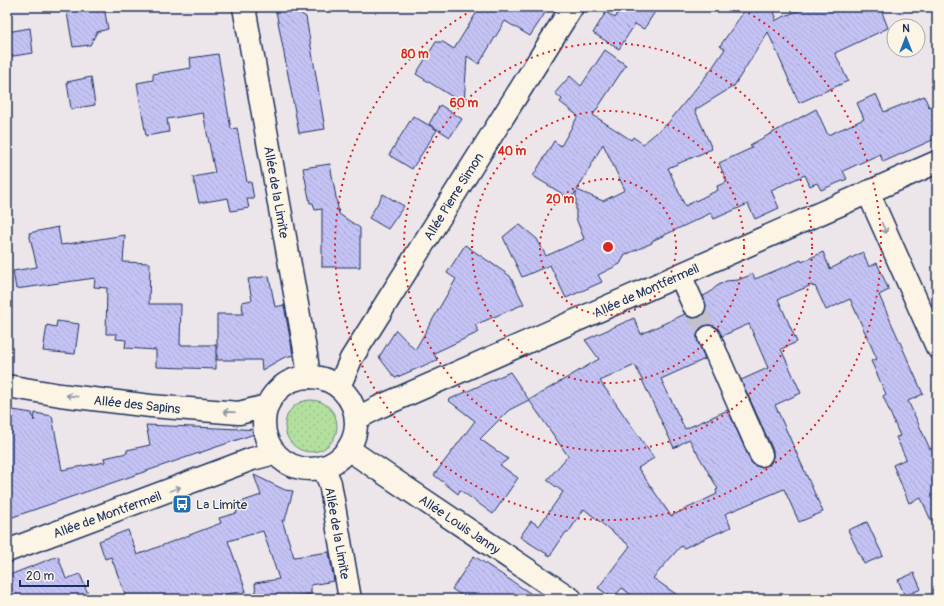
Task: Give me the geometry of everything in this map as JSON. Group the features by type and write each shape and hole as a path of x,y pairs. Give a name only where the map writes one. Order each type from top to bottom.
{"main road":[{"name":"Allée de la Limite","path":"244,7 309,377"},
{"name":"Allée Pierre Simon","path":"339,387 351,359 572,7"},
{"name":"Allée de Montfermeil","path":"356,419 379,407 937,162"},
{"path":"868,192 937,347"},
{"path":"680,275 694,306"},
{"path":"708,337 760,455"},
{"path":"309,377 320,378 339,387 348,396 356,419 355,435 348,449 337,460 323,467 310,469 297,467 285,462 275,453 268,442 264,430 264,418 274,394 284,385 296,379 309,377"},
{"name":"Allée des Sapins","path":"7,386 60,395 151,406 239,413 268,406"},
{"name":"Allée Louis Janny","path":"348,449 571,599"},
{"name":"Allée de Montfermeil","path":"7,552 252,459 275,453"},
{"name":"Allée de la Limite","path":"323,467 330,483 350,599"}],"green space":[{"path":"306,400 316,400 330,407 337,421 337,431 330,445 316,452 306,452 296,448 289,441 285,431 285,421 289,411 296,404"}],"building":[{"path":"66,7 104,7 108,29 97,32 90,45 73,47"},
{"path":"480,7 549,7 530,36 505,21 479,64 467,56 464,104 416,74 436,42 443,42 454,49"},
{"path":"609,7 658,7 644,29 635,24 619,49 593,33 606,12 615,18 618,13"},
{"path":"747,7 772,7 776,17 774,21 806,7 880,7 886,23 886,29 835,53 848,81 799,103 768,32 734,86 695,110 712,149 668,168 685,206 718,190 717,186 727,182 719,163 752,148 750,145 816,109 828,135 864,119 857,103 876,94 884,112 924,96 929,107 937,104 937,138 883,162 880,154 843,171 847,179 821,190 817,183 810,186 805,175 771,190 779,208 755,219 748,204 714,219 711,213 625,255 620,264 598,275 602,282 566,298 550,265 522,277 503,237 519,224 537,239 546,256 584,239 576,218 576,191 571,199 533,176 554,141 561,146 578,116 560,102 562,99 555,93 570,76 581,86 605,50 626,65 593,115 631,140 633,137 643,144 668,123 710,71 725,49 720,46","holes":["603,144 625,190 603,201 577,190"]},
{"path":"291,8 306,17 325,129 299,133 276,11"},
{"path":"30,28 33,53 7,57 7,32"},
{"path":"218,54 231,129 237,128 247,182 251,182 254,199 247,199 249,208 231,211 228,198 199,203 193,177 215,173 203,113 167,119 169,132 146,136 137,83 153,80 153,74 191,68 190,58"},
{"path":"91,77 95,105 71,109 67,82"},
{"path":"440,105 462,119 450,137 429,124"},
{"path":"413,116 437,130 412,169 389,155"},
{"path":"330,164 339,214 360,228 360,267 322,267 322,209 315,210 313,203 310,203 303,168"},
{"path":"383,194 404,206 388,229 369,218"},
{"path":"58,227 61,245 125,235 123,262 150,263 149,304 181,304 180,345 216,345 216,369 156,367 156,350 125,348 126,340 116,339 117,334 106,334 107,288 94,287 95,278 16,289 13,271 37,267 29,233"},
{"path":"465,245 510,276 524,304 475,325 479,332 434,353 437,360 395,378 379,357 396,330 415,350 456,279 447,273"},
{"path":"823,252 830,269 863,252 869,267 877,263 889,290 879,295 923,394 908,401 930,449 937,446 937,534 921,498 909,503 893,465 906,459 896,437 900,436 883,396 886,394 871,361 877,359 850,299 826,310 815,286 813,287 812,285 778,299 797,342 781,349 801,393 775,405 823,512 799,522 784,489 725,514 731,527 684,548 681,546 653,578 683,599 637,599 622,588 613,598 598,588 630,546 584,509 550,556 520,537 531,521 539,526 563,492 547,480 568,456 529,400 599,359 585,340 634,318 641,334 685,314 692,318 699,318 704,314 706,308 703,296 726,281 738,280 753,274 755,279 801,260 802,262","holes":["749,324 768,368 741,380 773,450 771,463 760,467 754,465 750,460 728,410 685,429 661,379 705,359 697,336 699,330 704,326 710,325 716,327 722,336","635,365 674,448 689,439 718,489 716,490 717,494 671,516 638,468 654,458 600,381"]},
{"path":"269,276 275,307 284,305 293,355 283,358 262,370 261,360 217,360 217,314 243,314 242,302 252,300 248,279"},
{"path":"57,321 79,324 75,354 43,351 47,325 56,327"},
{"path":"510,372 529,400 509,410 480,439 508,459 500,465 518,478 493,514 460,490 458,494 434,475 475,421 448,400"},
{"path":"7,409 32,413 34,421 35,413 52,416 62,470 105,462 104,458 127,453 127,450 150,445 146,425 263,431 7,519"},
{"path":"254,475 285,490 293,491 285,520 282,520 294,557 329,552 334,581 311,585 311,594 275,599 256,599 255,583 279,579 263,531 228,541 246,591 215,596 216,599 127,599 111,557 105,559 99,541 128,530 137,555 221,523 219,518 237,513 235,504 261,495"},
{"path":"867,522 883,556 864,564 848,530"},
{"path":"58,556 66,579 80,574 90,599 7,599 7,576"},
{"path":"474,556 539,599 467,599 452,589"},
{"path":"914,573 921,589 905,596 898,580"}],"tunnel":[{"path":"694,306 709,337"}],"place":[{"name":"La Limite","path":"182,504"}]}
